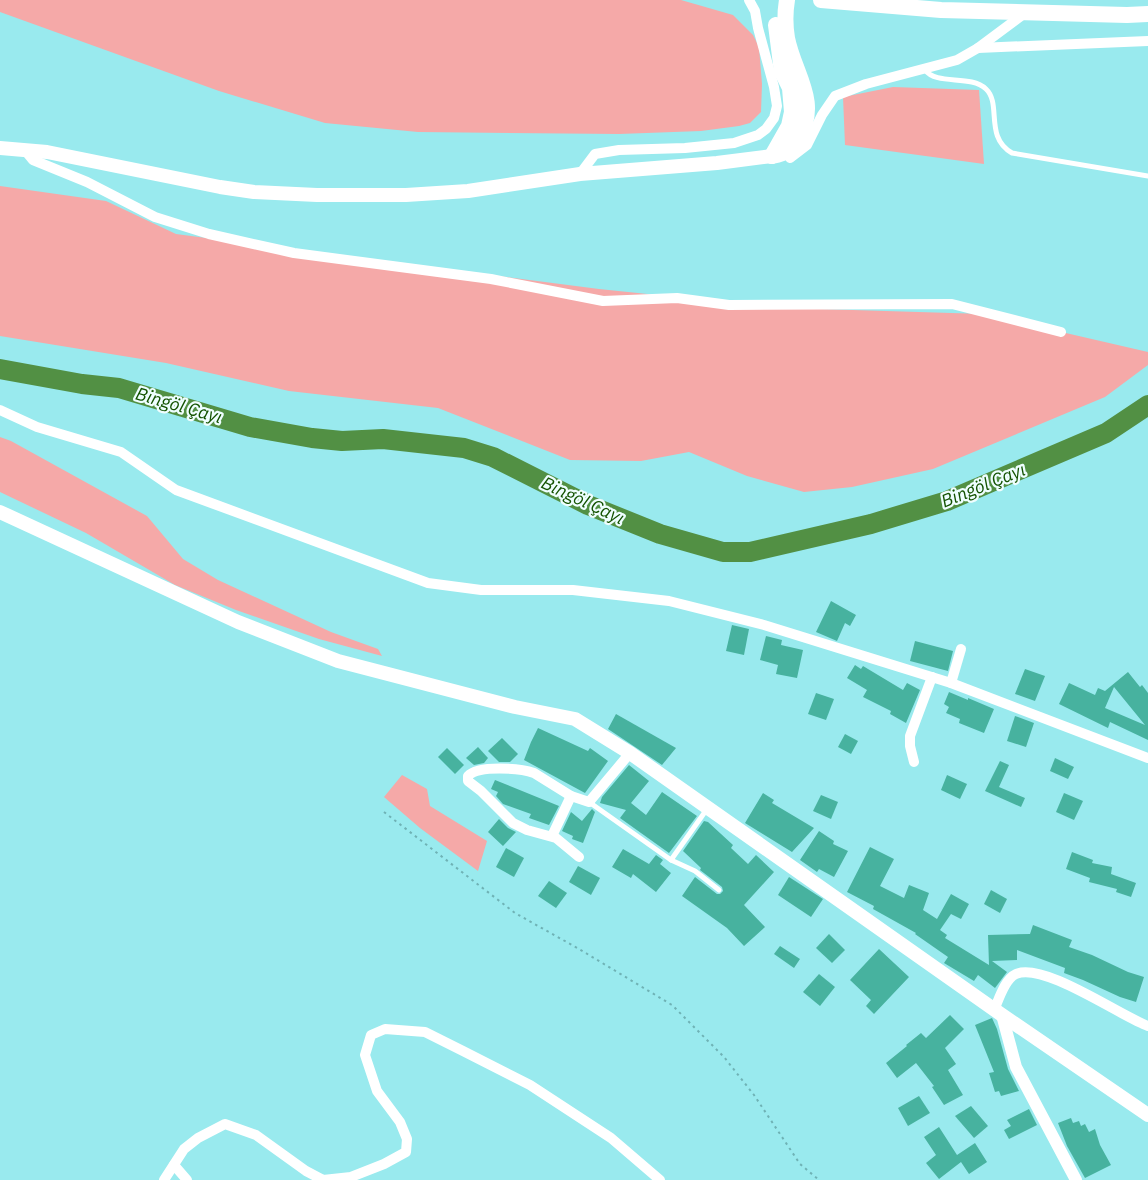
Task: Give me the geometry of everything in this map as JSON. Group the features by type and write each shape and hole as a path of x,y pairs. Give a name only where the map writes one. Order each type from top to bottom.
{"highway":[{"path":"772,156 789,126 792,112 790,88 782,72 777,40 775,15 777,0"},
{"path":"772,156 785,154 793,146 807,120 807,94 787,38 785,13 787,0"},
{"path":"821,0 941,10 1127,16 1148,14"}],"main road":[{"path":"0,148 47,152 220,187 287,194 383,196 435,194 494,188 580,174 717,163 772,156"},
{"path":"0,512 238,622 338,661 515,707 575,719 630,753 998,1013 1148,1115"}],"street":[{"path":"580,174 595,154 619,150 684,148 734,143 758,135 766,129 774,118 777,106 755,11 749,0"},
{"path":"772,156 787,160 807,145 822,115 835,96 866,84 925,70 957,60 978,48 1025,13"},
{"path":"978,48 1148,41"},
{"path":"24,149 33,160 86,182 155,216 209,234 294,253 491,279 603,301 677,298 729,305 952,304 1061,332"},
{"path":"0,410 37,427 121,452 176,490 428,583 481,590 574,590 669,601 764,626 951,682 1148,758"},
{"path":"951,682 961,649"},
{"path":"914,762 910,746 910,736 932,677"},
{"path":"579,857 552,836 527,830 513,823 481,791 471,785 468,781 468,776 472,772 483,770 509,768 528,771 571,796 589,802 630,753"},
{"path":"552,836 571,796"},
{"path":"1076,1180 1016,1067 998,1013 1009,980 1017,974 1028,973 1045,976 1069,985 1148,1026"},
{"path":"323,1180 351,1177 384,1164 406,1152 407,1139 400,1122 377,1091 365,1055 371,1035 385,1028 424,1032 530,1085 611,1138 660,1180"},
{"path":"164,1180 184,1149 198,1138 225,1124 256,1135 306,1171 323,1180 327,1180"},
{"path":"174,1165 187,1180"}],"lane":[{"path":"925,70 932,76 976,83 985,88 990,95 998,138 1002,146 1012,154 1148,176"},
{"path":"589,802 671,860 695,871 719,890"},
{"path":"671,860 708,808"}],"path":[{"path":"384,812 515,912 672,1005 724,1057 754,1095 800,1164 819,1180"}],"shaded area":[{"path":"0,0 681,0 733,15 753,35 759,47 762,84 761,112 750,123 739,126 701,131 619,134 418,132 325,123 219,91 0,12"},
{"path":"893,87 979,90 984,164 845,145 843,97"},
{"path":"0,186 106,201 176,234 599,289 744,304 820,309 984,314 1148,352 1148,365 1105,397 933,469 852,487 804,492 747,476 689,452 641,461 570,460 438,408 289,391 166,363 0,336"},
{"path":"0,437 11,441 147,516 183,559 218,580 331,632 378,649 382,656 319,639 236,610 175,585 86,533 0,492"},
{"path":"402,775 427,789 430,806 487,841 478,871 420,828 384,797"}],"building":[{"path":"831,601 856,615 850,626 845,623 837,641 816,632"},
{"path":"732,625 749,629 744,655 726,651"},
{"path":"766,636 782,640 781,645 803,650 797,678 776,674 778,665 760,660"},
{"path":"915,641 953,651 948,671 910,661"},
{"path":"855,665 861,669 863,666 903,690 907,683 920,690 906,723 890,714 891,711 863,697 867,690 847,678"},
{"path":"1025,669 1045,676 1035,701 1015,694"},
{"path":"1128,672 1140,687 1142,685 1148,693 1148,740 1110,722 1108,728 1059,704 1069,683 1095,695 1098,688 1105,691","holes":["1114,687 1145,725 1105,708"]},
{"path":"949,692 994,709 984,733 959,723 960,719 946,713 949,707 944,704"},
{"path":"816,693 834,699 826,720 808,714"},
{"path":"616,714 676,748 662,765 608,729"},
{"path":"1015,716 1034,723 1026,747 1007,741"},
{"path":"538,728 588,751 590,748 608,761 585,793 524,760"},
{"path":"845,734 858,741 851,754 838,747"},
{"path":"502,738 518,754 510,762 499,762 488,751"},
{"path":"478,747 488,758 484,763 474,765 466,758"},
{"path":"447,748 464,765 455,774 438,757"},
{"path":"1055,758 1074,767 1068,779 1050,771"},
{"path":"1000,761 1009,765 999,787 1025,798 1021,807 985,791"},
{"path":"629,765 649,781 631,803 646,815 662,792 697,816 669,853 620,818 626,810 600,803 602,797"},
{"path":"947,775 967,784 960,799 941,790"},
{"path":"495,780 559,806 549,825 529,818 531,814 503,804 496,796 498,792 491,789"},
{"path":"763,793 774,800 772,803 814,828 792,852 745,823"},
{"path":"1064,793 1083,801 1074,820 1056,812"},
{"path":"821,795 838,802 831,819 813,811"},
{"path":"592,809 595,812 583,843 572,839 573,836 562,831 571,812 582,821"},
{"path":"499,819 508,828 516,832 503,846 488,832"},
{"path":"704,821 708,822 733,845 731,848 748,864 756,855 774,872 744,905 765,927 744,946 727,928 682,896 695,877 717,894 723,891 722,887 700,870 701,868 683,851"},
{"path":"819,831 834,841 833,844 848,851 834,877 819,869 817,872 800,860"},
{"path":"870,847 894,859 880,886 904,898 909,885 929,893 923,910 937,919 951,894 969,904 961,919 951,914 940,930 947,935 945,938 989,965 988,935 1030,934 1033,925 1072,940 1069,947 1144,977 1136,1002 1064,973 1065,968 1017,950 1017,960 992,961 1007,972 995,988 978,975 974,981 944,963 948,957 916,933 873,909 874,906 847,892"},
{"path":"506,848 524,858 514,877 496,867"},
{"path":"623,849 649,864 656,855 663,860 660,864 671,873 656,892 633,874 631,878 612,867"},
{"path":"1072,852 1093,860 1092,863 1112,867 1111,874 1136,883 1131,897 1116,892 1117,889 1089,882 1090,878 1066,869"},
{"path":"578,866 600,878 591,895 569,882"},
{"path":"789,877 823,899 811,917 778,895"},
{"path":"549,881 567,893 556,908 538,896"},
{"path":"991,890 1007,899 1000,913 984,904"},
{"path":"829,934 845,950 832,963 816,948"},
{"path":"780,946 800,959 794,968 774,954"},
{"path":"879,949 909,977 874,1014 866,1006 871,1000 850,980"},
{"path":"819,974 835,987 820,1006 803,992"},
{"path":"950,1015 964,1029 945,1048 956,1064 948,1070 963,1095 944,1105 932,1087 934,1086 916,1063 897,1078 886,1063 921,1033 926,1038"},
{"path":"992,1018 1008,1069 1019,1091 1001,1096 999,1091 995,1092 989,1073 994,1072 975,1025"},
{"path":"919,1096 930,1113 908,1126 898,1108"},
{"path":"971,1106 988,1126 974,1138 955,1116"},
{"path":"1029,1109 1037,1125 1009,1139 1004,1130 1011,1126 1007,1120"},
{"path":"1071,1118 1073,1123 1079,1121 1081,1126 1085,1124 1089,1132 1095,1129 1100,1145 1111,1165 1085,1178 1067,1146 1058,1123"},
{"path":"939,1127 957,1155 975,1143 987,1162 969,1174 961,1162 939,1179 926,1163 936,1155 924,1137"}],"waterway":[{"name":"Bingöl Çayı","path":"0,369 82,384 119,388 250,427 312,438 342,441 383,439 464,448 493,457 588,505 660,534 723,552 750,552 871,524 947,501 1106,433 1148,405"}]}
